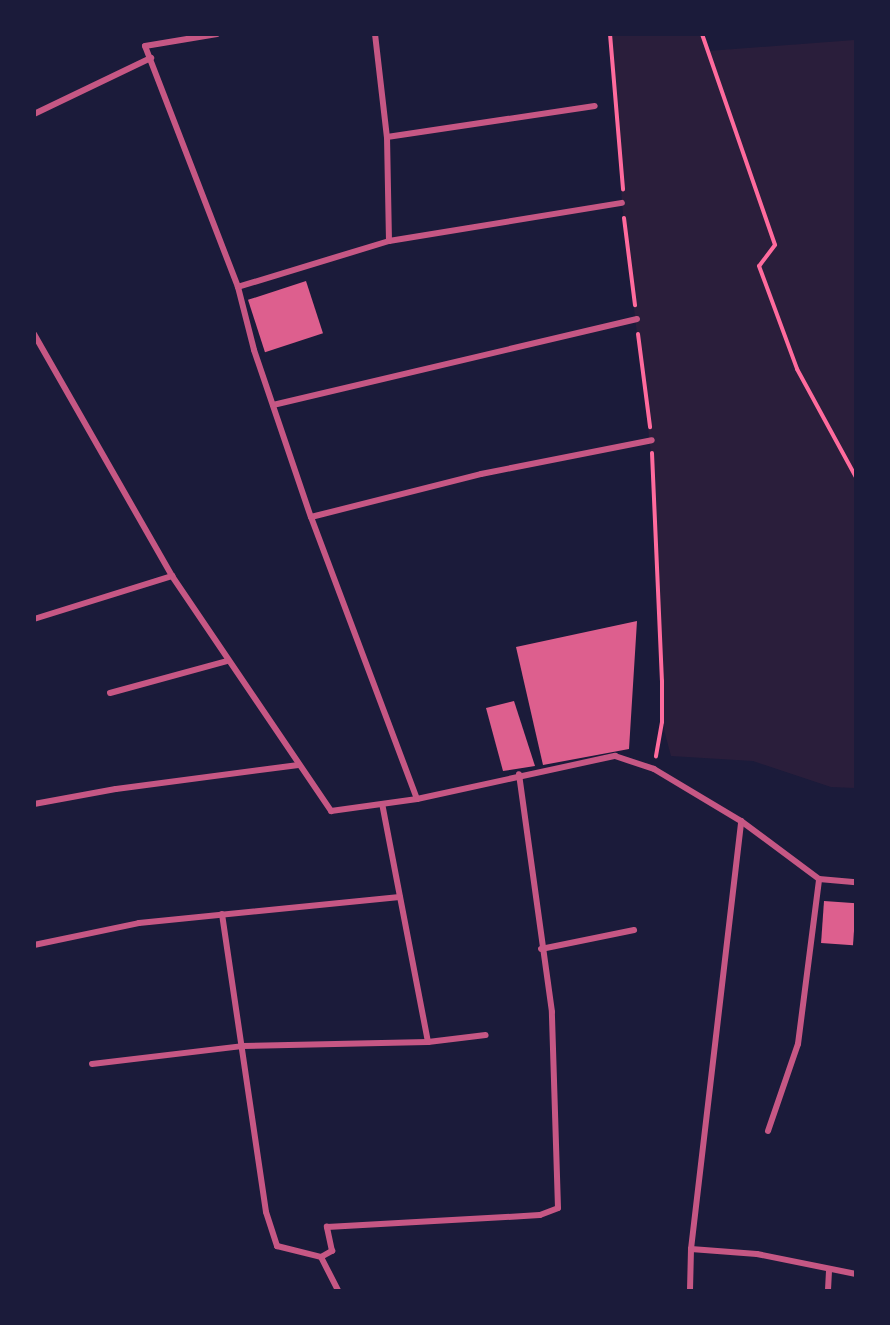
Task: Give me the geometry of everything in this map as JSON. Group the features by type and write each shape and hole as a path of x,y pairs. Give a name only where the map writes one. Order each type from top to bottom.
{"street":[{"path":"217,34 145,46 238,287 273,405 311,517 417,799"},
{"path":"375,34 387,137 389,241"},
{"path":"34,114 151,58"},
{"path":"387,137 595,106"},
{"path":"238,287 389,241 622,203"},
{"path":"273,405 637,318"},
{"path":"34,334 172,576 227,661 331,811 417,799 519,774 615,756 654,769 741,821 819,879 855,882"},
{"path":"311,517 482,474 652,440"},
{"path":"34,619 172,576"},
{"path":"110,693 227,661"},
{"path":"34,804 116,789 298,765"},
{"path":"222,914 266,1212 277,1246 321,1257 332,1251 327,1227 540,1215 558,1209 552,1012 541,949 519,774"},
{"path":"382,804 428,1042"},
{"path":"690,1290 691,1249 741,821"},
{"path":"768,1131 798,1044 819,879"},
{"path":"34,945 139,923 400,897"},
{"path":"541,949 634,930"},
{"path":"92,1064 242,1046 428,1042 486,1035"},
{"path":"691,1249 757,1254 855,1274"},
{"path":"321,1257 338,1290"},
{"path":"828,1290 829,1269"}],"path":[{"path":"610,34 622,203 652,440 662,681 662,722 654,769"},
{"path":"702,34 775,244 759,266 797,369 855,477"}],"shaded area":[{"path":"609,35 702,35 708,51 855,40 855,788 831,787 753,761 671,756 662,722 653,471 623,214"}],"building":[{"path":"306,281 323,333 265,352 248,300"},
{"path":"637,621 629,749 543,765 516,647"},
{"path":"514,701 535,766 503,771 486,708"},
{"path":"824,901 856,903 853,945 821,943"}]}
